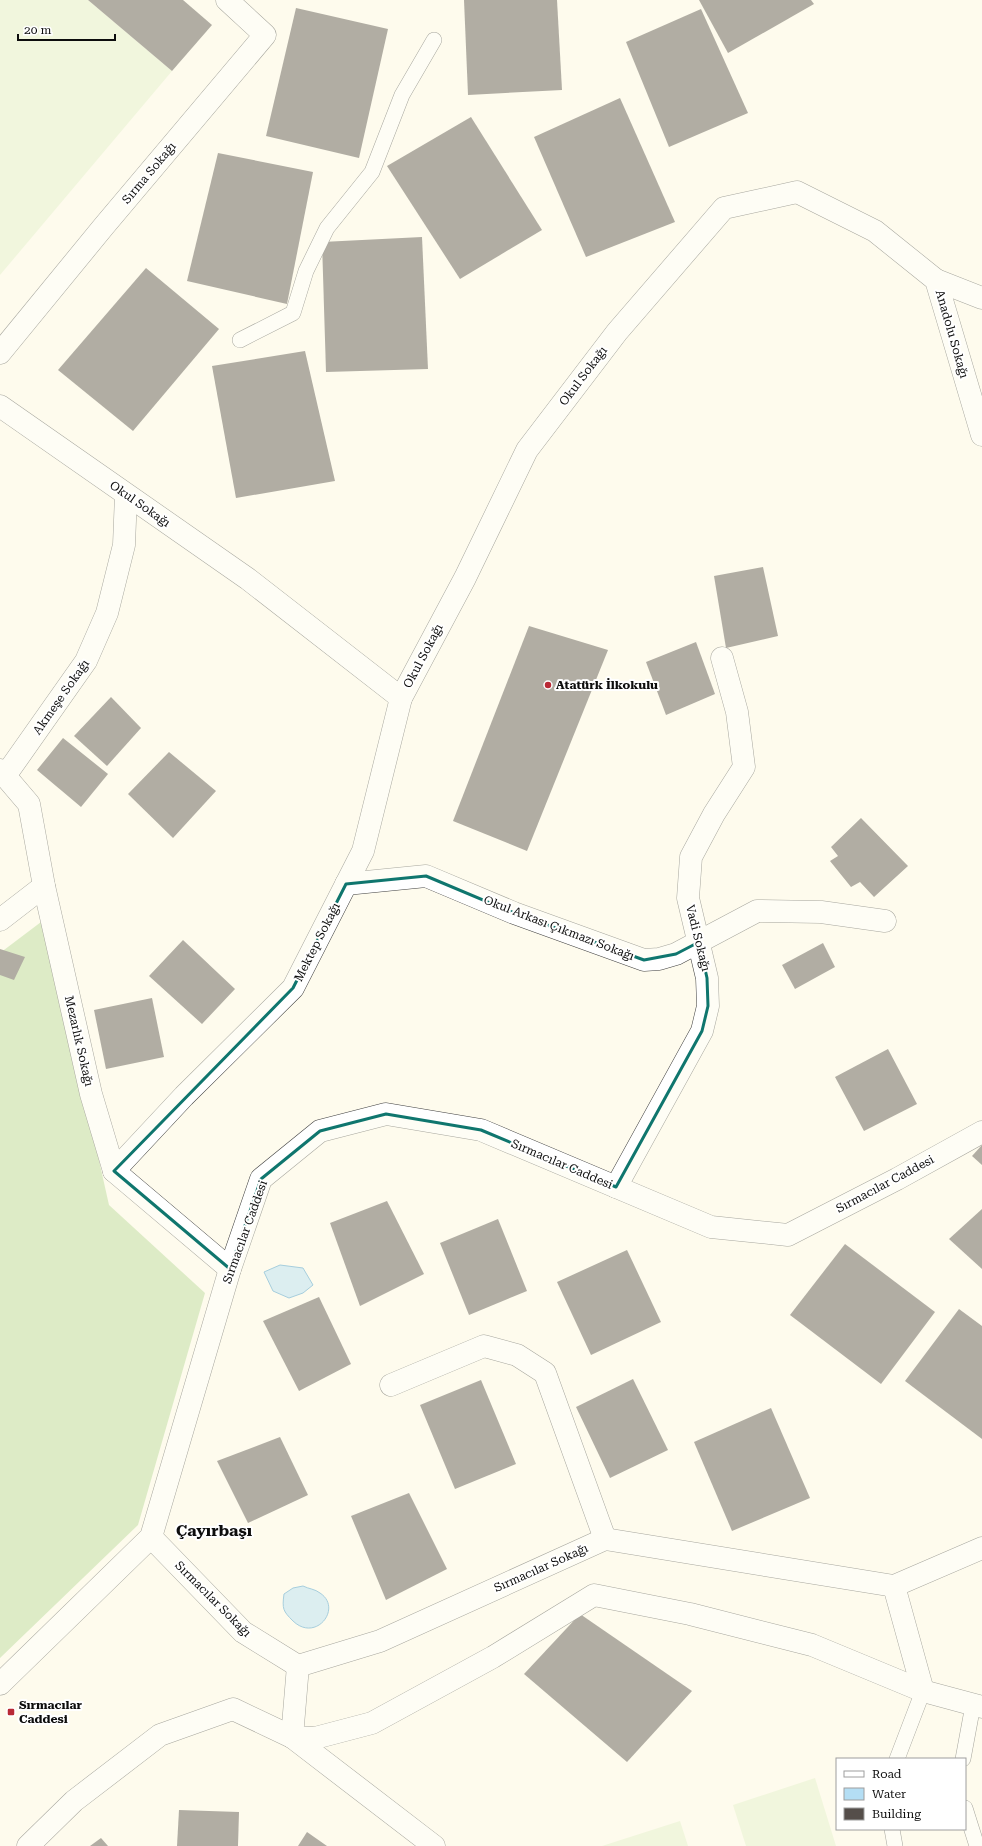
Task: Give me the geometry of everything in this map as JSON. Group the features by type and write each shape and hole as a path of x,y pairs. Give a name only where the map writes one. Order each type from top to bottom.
{"street":[{"name":"Sırma Sokağı","path":"0,353 109,220 265,35 227,0"},
{"name":"Anadolu Sokağı","path":"724,208 797,192 875,231 936,280 982,435"},
{"name":"Okul Sokağı","path":"0,406 248,579 401,698 465,578 527,450 616,332 724,208"},
{"path":"936,280 982,298"},
{"name":"Akmeşe Sokağı","path":"2,773 86,661 107,613 122,552 126,495"},
{"name":"Vadi Sokağı","path":"616,1187 702,1031 708,1006 707,978 688,898 691,857 714,814 744,766 737,712 722,658"},
{"name":"Mektep Sokağı","path":"114,1170 184,1096 293,988 363,851 401,698"},
{"name":"Mezarlık Sokağı","path":"2,773 28,804 44,886 90,1094 114,1170"},
{"name":"Okul Arkası Çıkmazı Sokağı","path":"346,884 426,876 514,913 644,960 659,959 676,954 757,911 820,912 885,920"},
{"path":"0,920 44,886"},
{"name":"Sırmacılar Caddesi","path":"0,1684 151,1537 230,1269 261,1179 320,1131 386,1114 481,1130 711,1227 788,1235 897,1179 982,1132"},
{"path":"114,1170 230,1269"},
{"path":"391,1385 484,1346 517,1355 545,1373 605,1539 894,1586 982,1548"},
{"name":"Sırmacılar Sokağı","path":"151,1537 243,1632 298,1666 380,1641 605,1539"},
{"path":"894,1586 923,1691"},
{"path":"292,1737 315,1738 372,1723 493,1657 594,1595 690,1614 812,1645 923,1691 978,1706"},
{"path":"292,1737 298,1666"},
{"path":"28,1846 74,1801 160,1735 233,1709 292,1737 434,1846"}],"lane":[{"path":"240,340 293,313 306,271 327,228 372,172 402,95 434,40"},
{"path":"897,1758 923,1691"},
{"path":"962,1758 978,1706"},
{"path":"966,1811 977,1846"},
{"path":"892,1830 895,1846"}],"highlighted area":[{"path":"426,876 514,913 644,960 676,954 699,942 707,978 708,1006 702,1031 616,1187 481,1130 386,1114 320,1131 261,1179 230,1269 114,1171 293,988 346,884"}],"green space":[{"path":"0,0 88,0 172,71 0,275"},
{"path":"45,919 109,1205 205,1293 138,1525 0,1658 0,953"},
{"path":"815,1778 836,1846 746,1846 733,1805"},
{"path":"680,1821 688,1846 602,1846"}],"water":[{"path":"280,1265 303,1268 313,1285 303,1293 289,1298 273,1291 264,1272"},
{"path":"303,1586 320,1593 326,1599 329,1607 328,1614 324,1621 318,1626 310,1628 302,1627 293,1621 285,1612 283,1606 284,1594 293,1588"}],"building":[{"path":"88,0 183,0 212,25 172,71"},
{"path":"464,0 557,0 562,90 468,95"},
{"path":"699,0 811,0 814,4 728,53"},
{"path":"296,8 388,29 359,158 266,136"},
{"path":"701,9 748,113 669,147 626,42"},
{"path":"620,98 675,222 586,257 534,137"},
{"path":"471,117 542,230 460,279 387,166"},
{"path":"218,153 313,172 287,304 187,281"},
{"path":"422,237 428,369 326,372 322,242"},
{"path":"146,268 219,329 133,431 58,370"},
{"path":"305,351 335,481 236,498 212,366"},
{"path":"763,567 778,636 726,648 714,576"},
{"path":"529,626 608,650 527,851 453,821"},
{"path":"696,642 715,694 666,715 646,662"},
{"path":"111,697 141,728 107,766 74,736"},
{"path":"63,738 108,774 81,807 37,770"},
{"path":"169,752 216,791 173,838 128,794"},
{"path":"861,818 908,866 874,897 860,882 851,887 830,861 838,856 831,847"},
{"path":"183,940 235,989 202,1024 149,976"},
{"path":"823,943 835,967 795,989 782,965"},
{"path":"0,949 25,957 14,980 0,975"},
{"path":"152,998 164,1057 106,1069 94,1010"},
{"path":"888,1049 917,1104 864,1131 835,1077"},
{"path":"982,1145 982,1165 972,1156"},
{"path":"387,1201 424,1274 360,1306 330,1223"},
{"path":"982,1209 982,1269 949,1239"},
{"path":"498,1219 527,1291 469,1315 440,1243"},
{"path":"845,1244 935,1312 881,1384 790,1315"},
{"path":"627,1250 661,1322 591,1355 557,1282"},
{"path":"319,1297 351,1364 299,1391 263,1321"},
{"path":"959,1309 982,1326 982,1439 905,1381"},
{"path":"633,1379 668,1450 610,1478 576,1407"},
{"path":"481,1380 516,1464 455,1489 420,1405"},
{"path":"771,1408 810,1498 732,1531 694,1442"},
{"path":"280,1437 308,1495 248,1523 217,1461"},
{"path":"409,1493 447,1569 386,1600 351,1516"},
{"path":"580,1614 692,1691 627,1762 524,1674"},
{"path":"179,1810 239,1812 238,1846 177,1846"},
{"path":"307,1832 327,1846 298,1846"},
{"path":"101,1838 108,1846 90,1846"}],"place":[{"name":"Atatürk İlkokulu","path":"548,685"},
{"name":"Sırmacılar Caddesi","path":"11,1712"}],"district":[{"name":"Çayırbaşı","path":"214,1530"}]}
